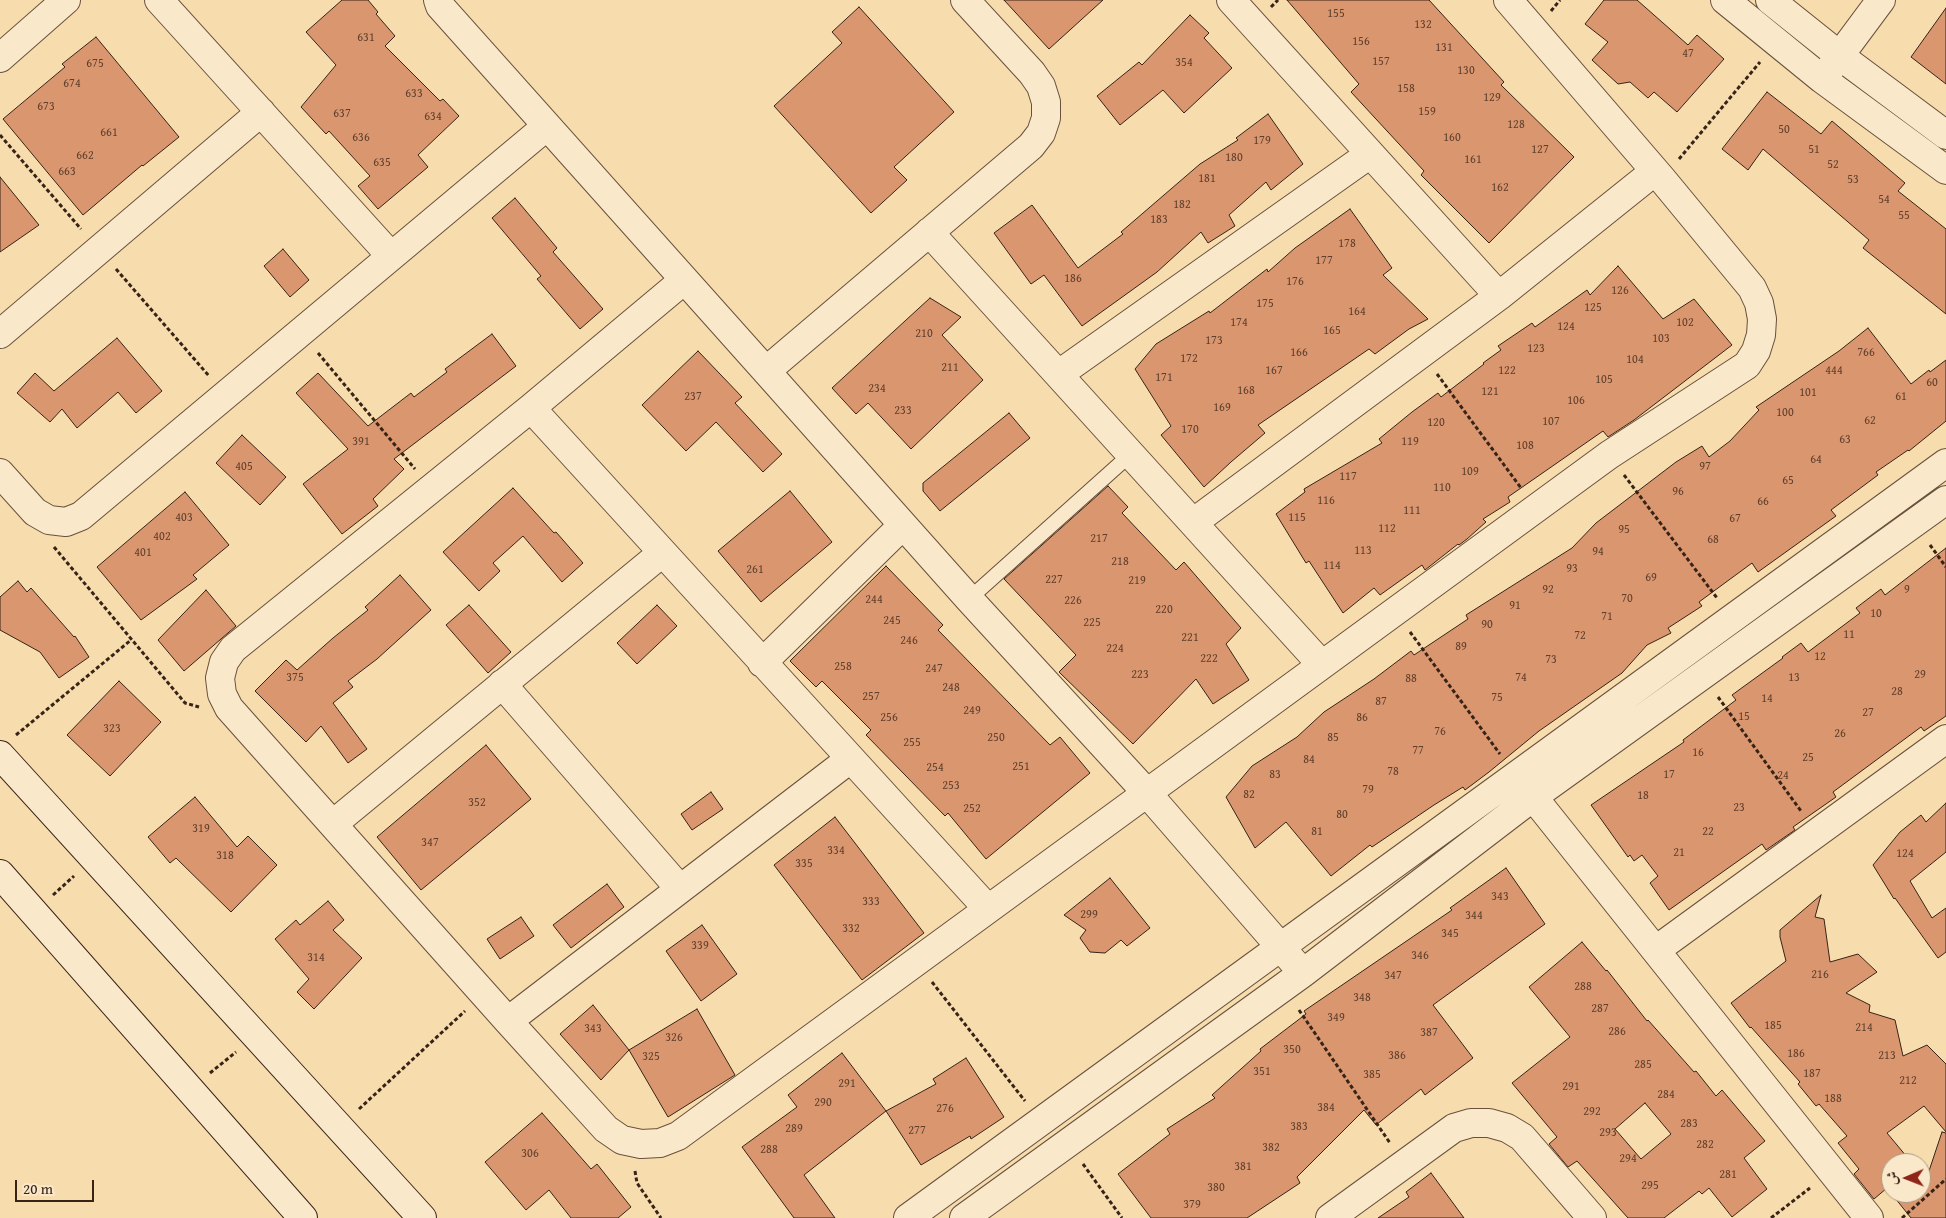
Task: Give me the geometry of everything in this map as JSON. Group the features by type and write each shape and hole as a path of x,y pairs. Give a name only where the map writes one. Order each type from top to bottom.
{"street":[{"path":"0,58 66,0"},
{"path":"159,0 392,256"},
{"path":"438,0 440,6 969,599 1147,793 1280,947 1293,981"},
{"path":"766,371 1031,146 1041,133 1046,118 1046,102 1041,86 965,0"},
{"path":"1231,0 1499,296"},
{"path":"684,280 530,408 233,649 224,662 220,678 222,694 229,708 508,1021 606,1129 622,1140 641,1144 660,1143 678,1136 1609,455 1747,365 1756,351 1762,319 1759,303 1752,288 1659,175 1508,0"},
{"path":"1725,0 1822,79 1946,170"},
{"path":"1770,0 1840,56 1946,135"},
{"path":"1822,79 1881,0"},
{"path":"0,334 261,112"},
{"path":"0,473 35,512 49,520 66,522 81,516 547,126"},
{"path":"1059,374 1370,154"},
{"path":"1194,522 1659,175"},
{"path":"929,232 1132,453 1322,665"},
{"path":"530,408 988,909"},
{"path":"908,1218 1946,462"},
{"path":"964,1218 1293,981 1533,798 1946,500"},
{"path":"762,663 903,525"},
{"path":"333,824 662,552"},
{"path":"1732,618 1750,643"},
{"path":"502,684 680,889"},
{"path":"1656,950 1946,739"},
{"path":"7,745 95,858 422,1218"},
{"path":"508,1021 850,759"},
{"path":"1516,775 1869,1218"},
{"path":"0,874 302,1218"},
{"path":"1330,1218 1454,1128 1471,1123 1489,1122 1507,1128 1522,1137 1592,1218"}],"lane":[{"path":"969,599 1132,453"}],"path":[{"path":"1659,175 1776,42"},
{"path":"301,332 431,489"},
{"path":"1422,353 1536,508"},
{"path":"1609,455 1732,618"},
{"path":"49,520 48,536 56,551 185,704 201,708 222,694"},
{"path":"1395,612 1516,775"},
{"path":"7,745 131,640"},
{"path":"1703,676 1817,833"},
{"path":"34,912 95,858"},
{"path":"916,962 1041,1121"},
{"path":"1293,981 1405,1164"},
{"path":"341,1127 484,994"},
{"path":"190,1090 257,1036"},
{"path":"1068,1143 1122,1218"},
{"path":"641,1144 634,1162 637,1183 661,1218"},
{"path":"1771,1218 1832,1171"},
{"path":"1902,1218 1946,1179"}],"building":[{"path":"342,0 368,0 378,12 376,14 395,36 385,46 440,101 443,99 459,116 418,155 428,167 378,209 358,186 370,176 329,131 326,134 301,107 336,65 306,32"},
{"path":"1004,0 1103,0 1049,49"},
{"path":"1287,0 1429,0 1504,82 1501,85 1574,157 1489,243 1421,175 1424,171 1351,92 1359,84"},
{"path":"1604,0 1637,0 1688,45 1697,35 1724,59 1677,112 1654,92 1648,98 1630,82 1618,84 1592,60 1608,42 1585,24"},
{"path":"859,7 954,112 894,167 907,180 871,213 774,106 842,43 832,32"},
{"path":"1946,8 1946,84 1911,57"},
{"path":"1190,15 1209,33 1204,38 1232,68 1184,113 1163,90 1120,125 1097,96 1139,62 1142,65"},
{"path":"96,37 179,137 142,165 83,215 3,119 65,67 62,64"},
{"path":"1767,92 1821,134 1832,121 1905,183 1898,191 1946,229 1946,314 1863,248 1869,240 1763,149 1748,170 1722,149"},
{"path":"1268,114 1303,164 1271,190 1266,182 1229,215 1235,226 1208,243 1201,232 1157,272 1082,326 1044,275 1031,284 994,233 1032,205 1078,268 1123,234 1121,232 1200,164 1238,140 1236,138"},
{"path":"0,177 39,225 0,252"},
{"path":"515,198 557,248 553,252 603,309 580,329 537,279 541,276 492,218"},
{"path":"1350,209 1392,268 1383,275 1428,319 1409,329 1375,354 1369,349 1258,425 1265,433 1204,487 1161,435 1171,426 1135,369 1156,344 1209,311 1210,313 1267,269 1268,272 1295,248"},
{"path":"283,249 309,280 290,297 264,266"},
{"path":"1618,266 1663,319 1694,299 1732,345 1634,420 1608,437 1603,431 1508,497 1510,502 1483,519 1486,522 1467,539 1425,570 1422,565 1380,595 1374,588 1343,613 1309,561 1306,563 1276,514 1305,492 1304,489 1382,443 1379,439 1412,412 1438,393 1441,397 1501,350 1498,346 1532,323 1535,327 1587,290 1590,295"},
{"path":"930,298 961,317 942,335 983,380 911,449 868,403 856,414 832,388"},
{"path":"1868,328 1911,384 1946,360 1946,421 1909,451 1876,472 1878,475 1831,510 1836,516 1758,572 1752,563 1699,602 1702,606 1668,628 1671,633 1647,645 1622,673 1539,731 1465,790 1463,787 1372,847 1370,845 1331,876 1286,822 1255,848 1226,797 1252,766 1297,737 1324,712 1374,679 1411,651 1414,655 1468,619 1466,615 1572,548 1596,523 1676,462 1702,446 1709,457 1730,441 1759,410 1756,407 1839,351"},
{"path":"492,334 516,366 394,459 404,469 373,499 378,506 342,534 303,484 348,449 296,393 318,373 368,426 411,393 414,397 447,372 445,369"},
{"path":"117,338 162,391 136,413 118,392 77,428 62,409 50,422 17,393 35,373 54,391"},
{"path":"698,351 742,397 735,403 782,454 763,472 716,422 686,451 642,405"},
{"path":"1009,413 1030,438 940,511 923,491 923,483"},
{"path":"242,435 286,477 260,505 216,463"},
{"path":"1108,486 1128,507 1122,513 1176,570 1184,562 1241,628 1226,644 1249,680 1213,704 1196,679 1133,744 1059,672 1076,655 1004,579"},
{"path":"513,488 583,563 562,582 523,536 493,563 500,571 479,591 443,552"},
{"path":"790,491 832,542 761,602 718,551"},
{"path":"185,492 229,545 193,575 197,579 141,620 97,567"},
{"path":"1946,548 1946,716 1924,731 1921,727 1833,792 1836,797 1793,827 1795,830 1766,850 1762,844 1669,910 1650,883 1658,876 1642,855 1634,861 1630,855 1628,857 1591,805 1684,742 1683,740 1736,700 1732,695 1801,643 1808,652 1860,613 1856,608 1881,589 1885,595"},
{"path":"886,566 943,625 938,630 1050,745 1060,737 1090,773 986,859 948,813 945,816 866,735 871,730 822,681 816,687 790,661"},
{"path":"400,575 431,610 377,659 348,681 353,687 333,703 367,749 348,763 321,726 306,742 255,691 286,660 297,670 368,610 365,607"},
{"path":"18,581 27,592 31,588 75,636 89,657 59,678 40,652 0,630 0,597"},
{"path":"206,590 236,626 184,671 158,640"},
{"path":"469,605 511,652 488,673 446,625"},
{"path":"657,605 677,626 637,664 617,643"},
{"path":"119,681 161,722 110,776 67,735"},
{"path":"486,745 531,799 421,890 377,837"},
{"path":"711,792 723,809 692,830 681,814"},
{"path":"195,797 237,847 248,836 277,865 231,912 176,858 170,863 148,837"},
{"path":"1946,803 1946,852 1910,881 1932,918 1946,908 1946,952 1938,958 1894,899 1873,865 1900,832 1921,815 1926,822"},
{"path":"835,817 924,933 862,980 774,865"},
{"path":"1506,868 1545,924 1433,1005 1473,1058 1425,1095 1421,1089 1376,1125 1364,1110 1297,1177 1300,1183 1247,1218 1151,1218 1118,1174 1170,1134 1167,1129 1215,1098 1212,1095 1261,1051 1260,1049 1306,1014 1304,1011 1452,910 1450,908"},
{"path":"1110,878 1150,928 1127,946 1121,940 1105,953 1090,952 1080,938 1086,930 1064,915"},
{"path":"607,884 624,907 571,948 553,925"},
{"path":"1821,895 1815,917 1824,919 1830,962 1858,954 1877,972 1846,993 1870,1005 1869,1012 1895,1020 1903,1056 1927,1045 1946,1064 1946,1132 1924,1106 1887,1133 1904,1153 1881,1153 1881,1193 1874,1199 1854,1174 1859,1169 1838,1143 1847,1136 1819,1104 1816,1106 1798,1084 1800,1082 1750,1028 1731,1003 1786,961 1780,930"},
{"path":"328,901 344,920 333,930 362,958 314,1009 297,992 309,979 275,939 296,920 300,925"},
{"path":"521,917 534,936 500,959 487,939"},
{"path":"702,925 737,974 701,1001 666,951"},
{"path":"1582,942 1607,970 1647,1021 1694,1072 1696,1071 1716,1096 1722,1090 1765,1141 1744,1158 1767,1189 1732,1217 1709,1188 1702,1194 1699,1191 1664,1218 1628,1218 1577,1161 1568,1167 1549,1144 1557,1137 1512,1083 1570,1037 1529,987","holes":["1645,1103 1671,1134 1641,1159 1615,1129"]},
{"path":"593,1005 629,1050 601,1080 560,1034"},
{"path":"697,1009 735,1075 668,1117 629,1050"},
{"path":"842,1053 886,1111 804,1175 835,1218 794,1218 742,1147 797,1107 788,1095"},
{"path":"966,1058 1004,1117 971,1139 970,1136 921,1165 886,1111 936,1084 933,1079"},
{"path":"542,1113 591,1169 597,1164 631,1207 618,1218 571,1218 549,1190 526,1210 485,1162"},
{"path":"1942,1132 1946,1133 1946,1218 1911,1218 1899,1203 1931,1203 1931,1165"},
{"path":"1431,1173 1464,1218 1378,1218 1409,1197 1406,1192"}]}
